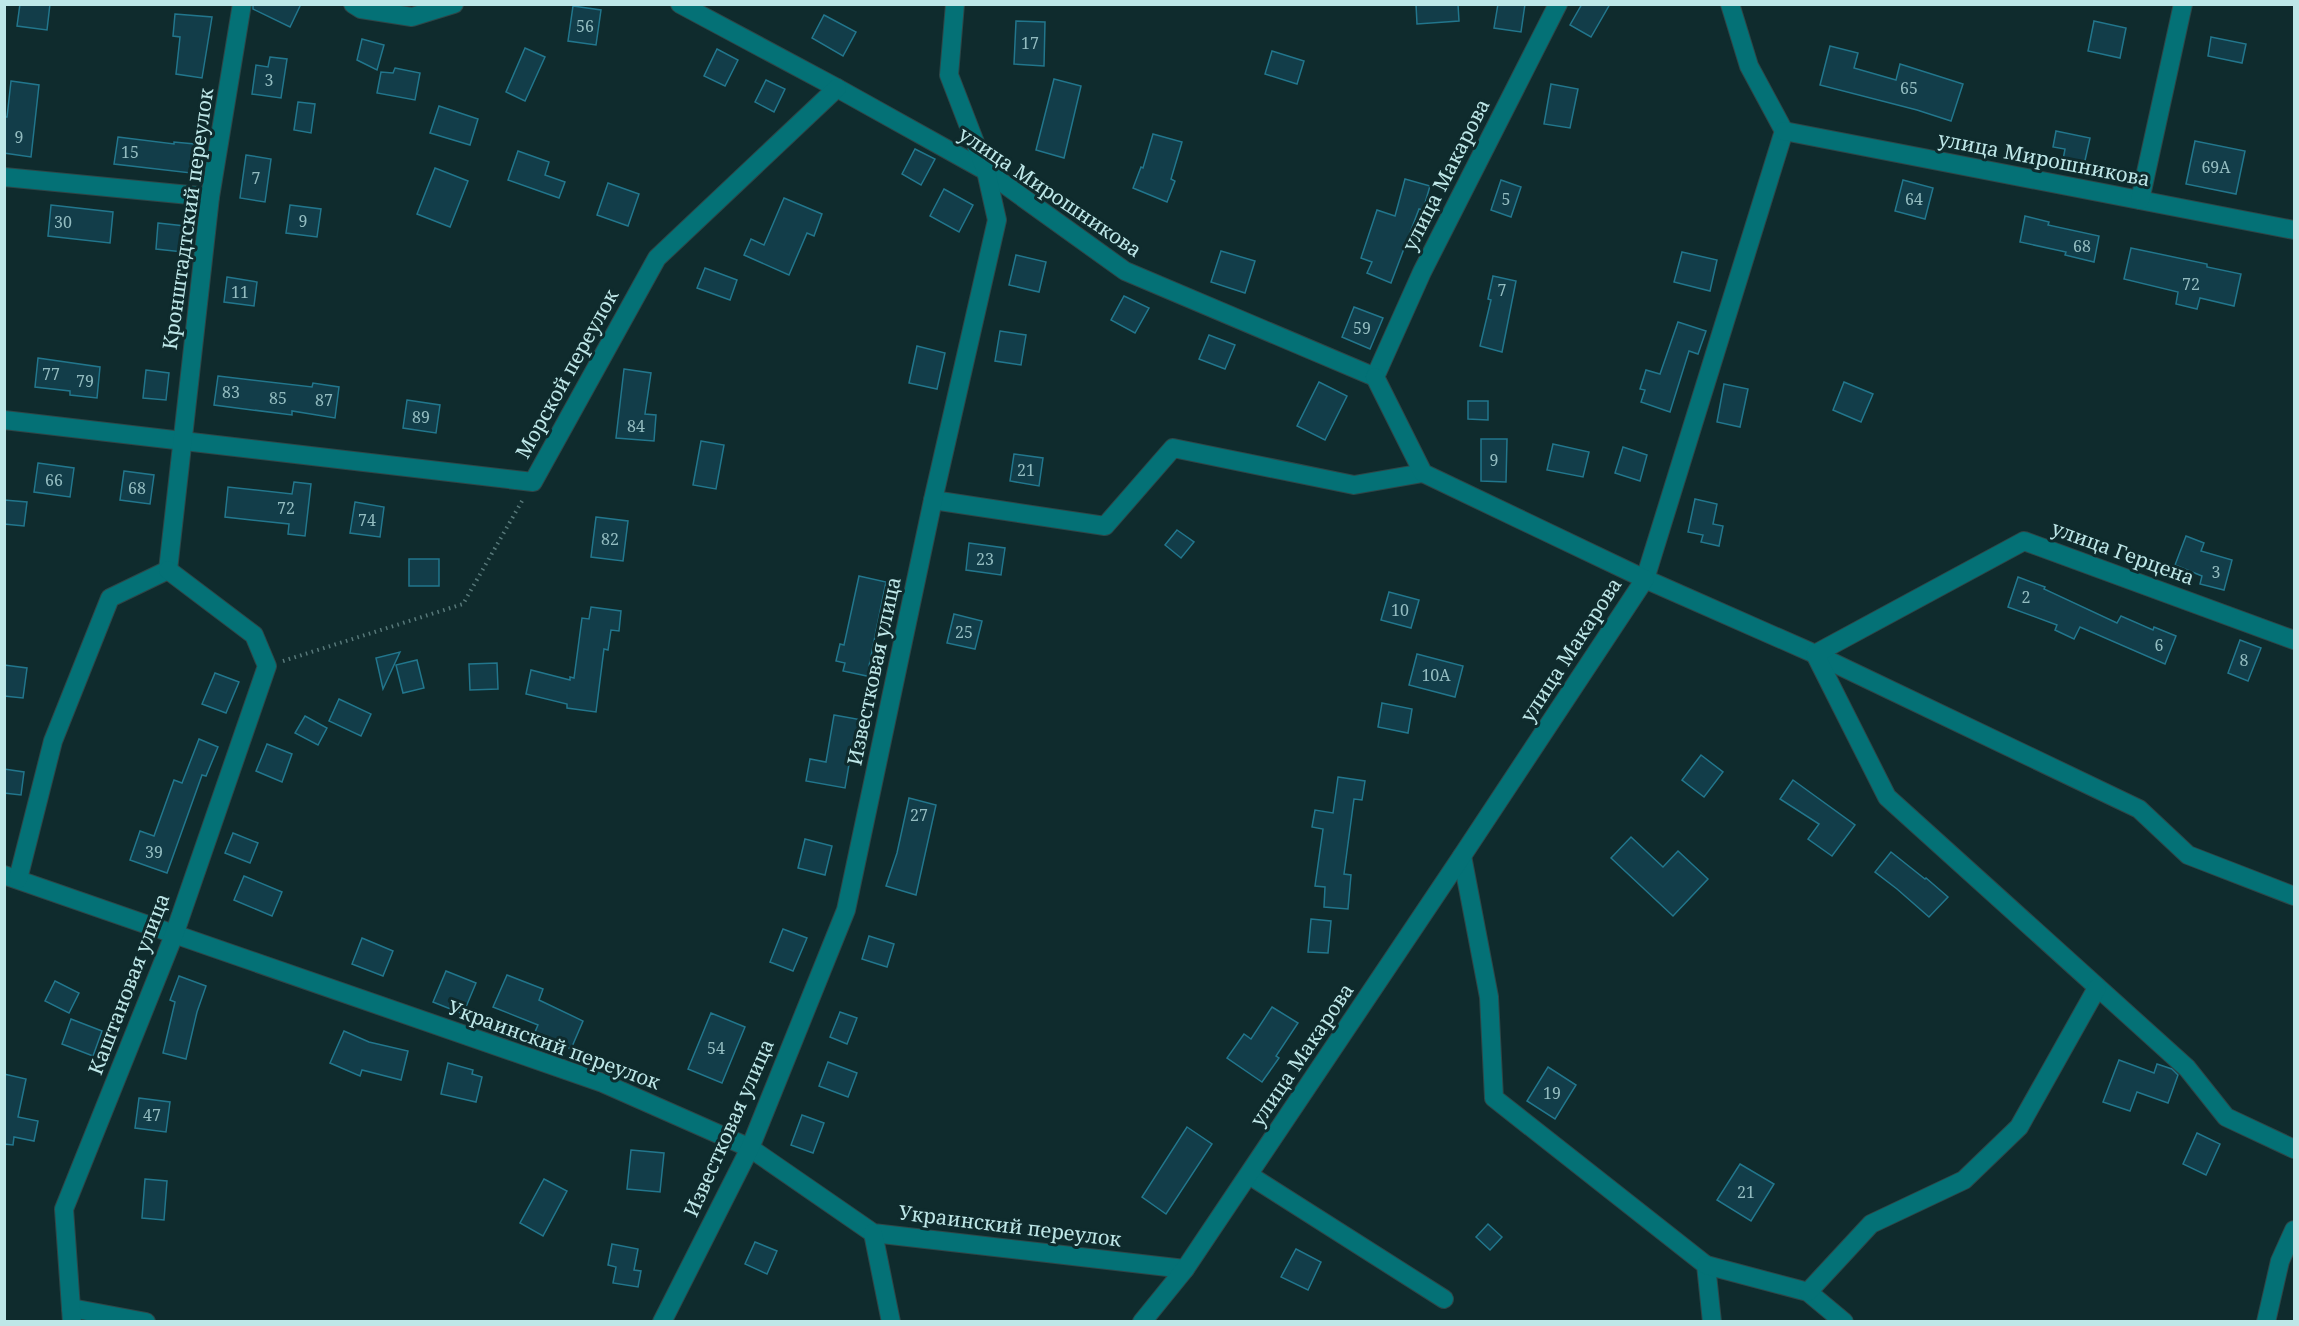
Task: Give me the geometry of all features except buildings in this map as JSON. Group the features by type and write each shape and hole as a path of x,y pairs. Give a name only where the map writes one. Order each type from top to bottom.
{"street":[{"name":"Кронштадтский переулок","path":"182,441 210,197 242,4"},
{"path":"353,4 361,9 412,17 454,4"},
{"name":"улица Мирошникова","path":"680,4 986,171 1125,272 1375,377"},
{"name":"Известковая улица","path":"662,1322 750,1148 846,910 933,500 997,220 986,171 949,75 955,4"},
{"name":"улица Макарова","path":"1375,377 1422,272 1558,4"},
{"path":"1730,4 1749,66 1784,131 1645,579 1815,654 2139,809 2188,855 2295,896"},
{"path":"2140,200 2183,4"},
{"name":"Морской переулок","path":"4,420 533,482 657,258 837,88"},
{"name":"улица Мирошникова","path":"1784,131 2295,230"},
{"path":"4,177 210,197"},
{"path":"933,500 1105,526 1173,448 1354,485 1423,473 1375,377"},
{"path":"168,570 182,441"},
{"name":"улица Макарова","path":"1142,1322 1185,1269 1249,1175 1645,579 1423,473"},
{"name":"улица Герцена","path":"1815,654 2024,540 2295,640"},
{"path":"168,570 254,635 267,666"},
{"path":"11,877 53,741 110,598 168,570"},
{"path":"1815,654 1887,797 2187,1068 2226,1117 2295,1149"},
{"name":"Каштановая улица","path":"72,1315 64,1209 174,935 267,666"},
{"path":"1462,856 1489,998 1494,1098 1706,1265 1808,1292 1844,1322"},
{"name":"Украинский переулок","path":"11,877 603,1083 750,1148 873,1233 1185,1269"},
{"path":"1808,1292 1871,1224 1964,1180 2019,1127 2097,988"},
{"path":"1249,1175 1444,1299"},
{"path":"2266,1322 2280,1261 2295,1230"},
{"path":"873,1233 891,1322"},
{"path":"1706,1265 1712,1322"},
{"path":"72,1315 146,1322"}],"path":[{"path":"267,666 463,604 533,482"}]}
